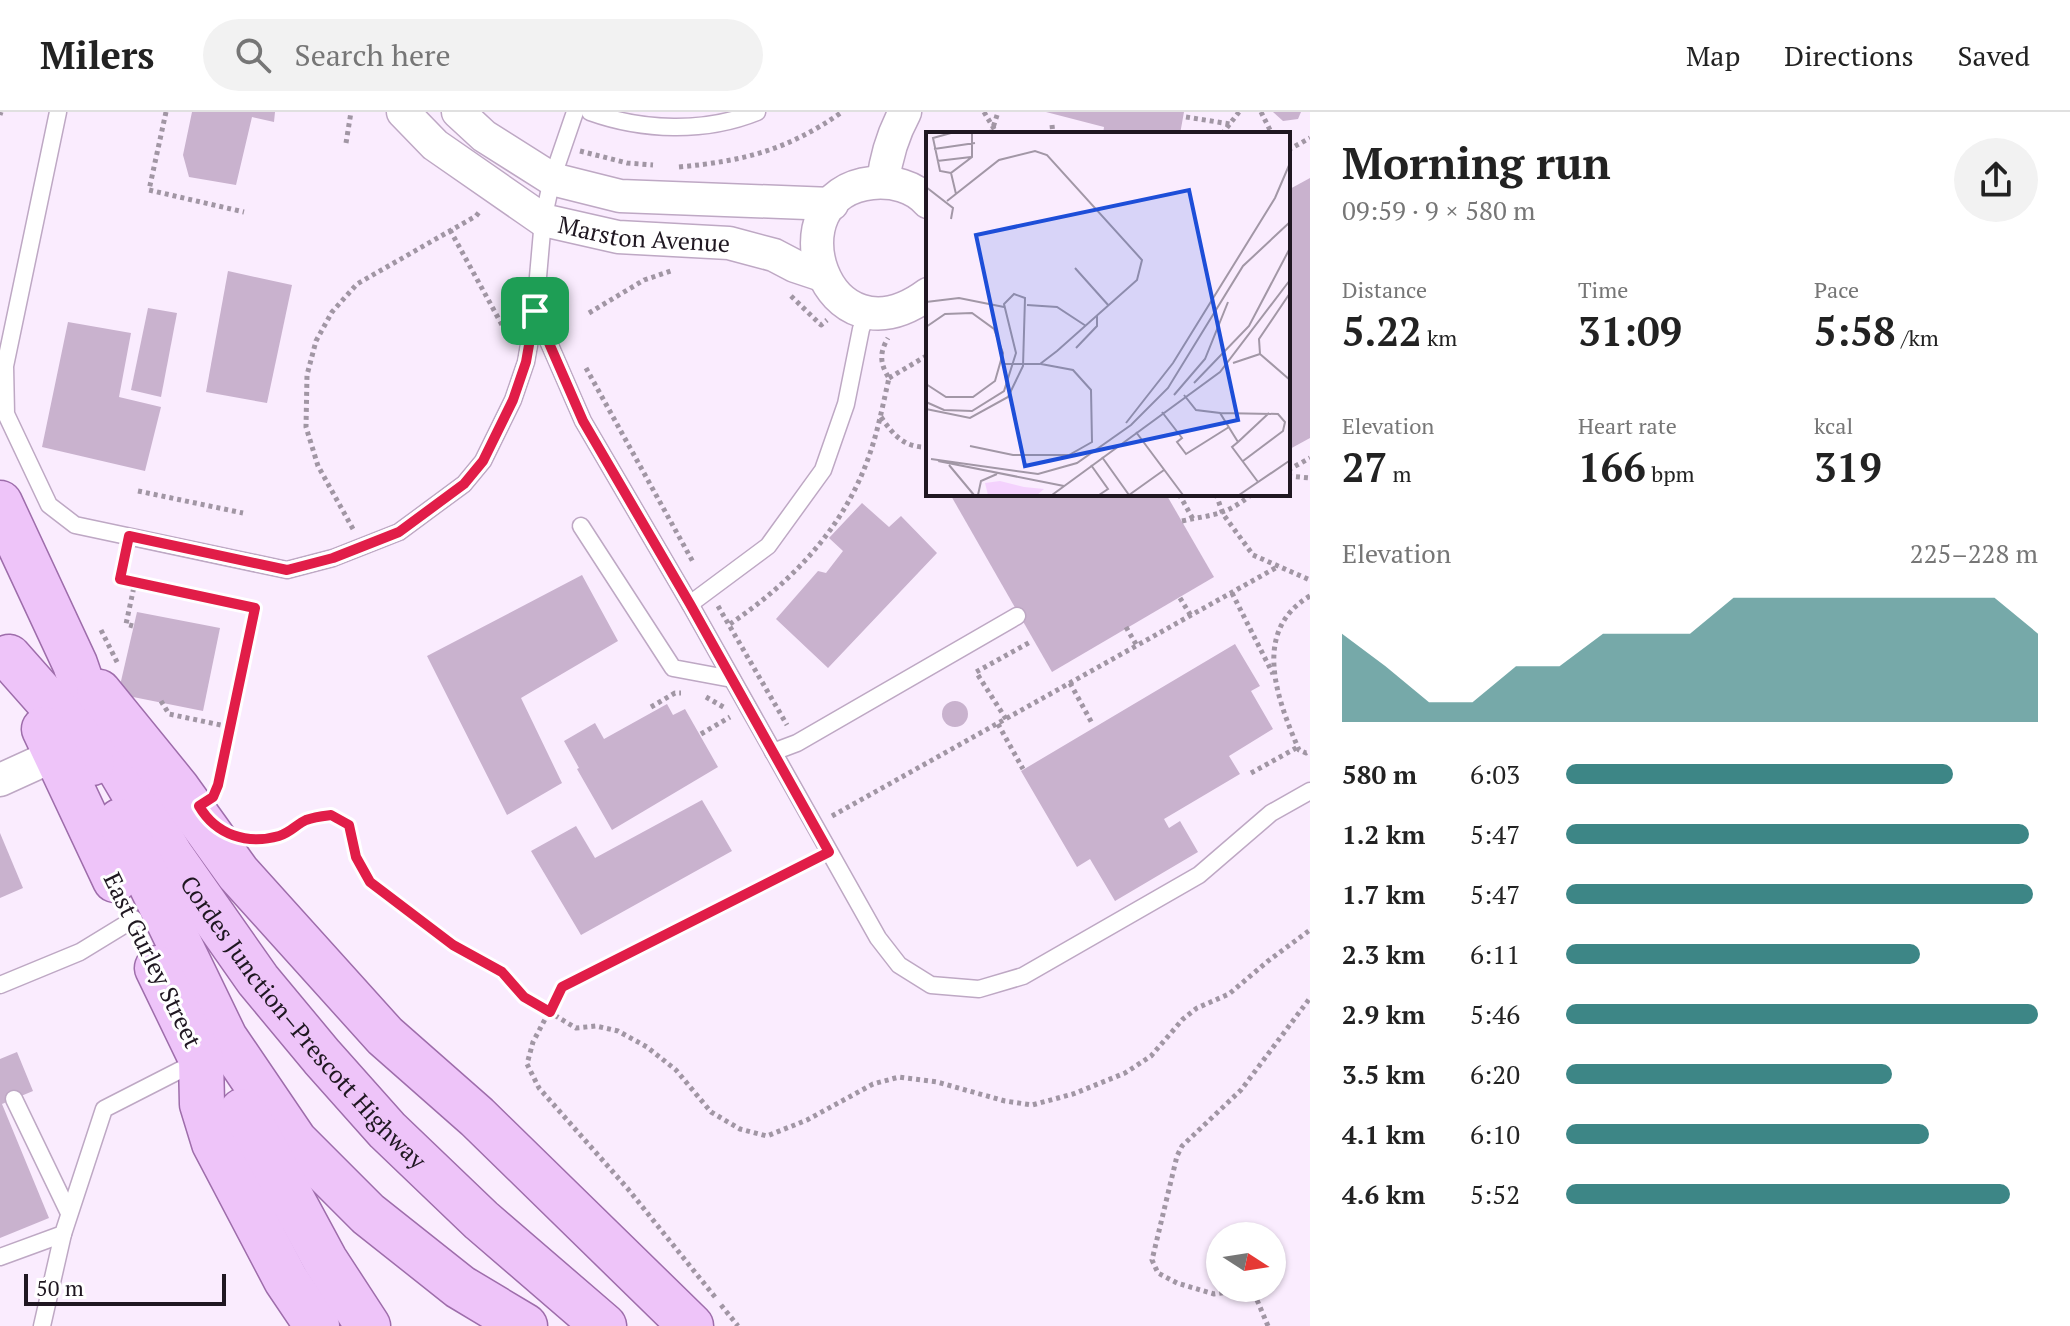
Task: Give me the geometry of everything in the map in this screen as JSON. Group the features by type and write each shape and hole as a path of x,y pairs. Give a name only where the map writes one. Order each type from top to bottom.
{"main road":[{"path":"0,503 75,664 134,733 238,873 385,1036 477,1117 691,1326"},
{"path":"5,646 78,735 225,1038 295,1141 368,1214 414,1251 460,1287 525,1326"},
{"name":"East Gurley Street","path":"5,646 201,1059 202,1104 214,1143 286,1280 317,1326"},
{"name":"Cordes Junction–Prescott Highway","path":"75,664 100,736 171,856 258,980 387,1130 481,1220 604,1326"},
{"path":"201,1059 250,1121 325,1260 368,1326"},
{"path":"286,1280 304,1326"}],"street":[{"name":"Marston Avenue","path":"403,112 435,145 543,220 618,237 729,243 774,255 822,275"},
{"name":"Marston Avenue","path":"458,112 484,136 552,179 620,196 832,204"},
{"path":"883,182 885,162 896,128 905,112"},
{"path":"926,201 904,186 883,182 864,184 832,204 816,237 816,256 822,275 833,292 849,305 868,312 890,313 911,306 926,295"},
{"path":"0,780 55,755"}],"lane":[{"path":"58,112 5,366 6,414 49,505 75,525 287,570 333,558 399,532 464,484 483,461 513,400 526,362 535,311 543,220 552,179 575,112"},
{"path":"590,112 638,125 680,128 712,124 757,112"},
{"path":"535,311 583,421 878,938 899,965 931,985 979,989 1023,976 1199,875 1271,813 1310,791"},
{"path":"690,604 768,546 823,470 846,404 861,329 868,312"},
{"path":"581,526 673,668 732,679"},
{"path":"773,752 797,743 1017,616"},
{"path":"0,985 80,952 134,919"},
{"path":"41,1326 69,1213 104,1109 201,1059"},
{"path":"14,1099 69,1213"},
{"path":"0,1257 63,1234"}],"path":[{"path":"166,112 149,190 244,212"},
{"path":"346,143 351,112"},
{"path":"984,112 994,132"},
{"path":"994,132 998,112"},
{"path":"1212,121 1214,112"},
{"path":"1224,132 1239,112"},
{"path":"1261,112 1271,132"},
{"path":"1186,117 1230,124"},
{"path":"1052,125 1053,132"},
{"path":"1290,149 1310,138"},
{"path":"354,530 318,466 306,427 307,375 316,341 332,312 357,284 476,216 480,210"},
{"path":"450,230 507,334"},
{"path":"589,313 644,280 671,271"},
{"path":"889,378 926,356"},
{"path":"881,417 891,432 906,445 926,447"},
{"path":"1290,469 1310,458"},
{"path":"1290,476 1310,478"},
{"path":"138,491 243,513"},
{"path":"1180,496 1193,519"},
{"path":"1217,496 1223,514 1253,555 1310,580"},
{"path":"1182,521 1223,514 1250,496"},
{"path":"129,536 120,579 255,608 213,797"},
{"path":"814,827 1279,566"},
{"path":"133,626 126,624 135,582"},
{"path":"1232,593 1274,675"},
{"path":"1310,596 1287,617 1274,644 1274,675 1282,713 1299,750 1310,751"},
{"path":"1180,598 1191,616"},
{"path":"95,618 123,674"},
{"path":"1126,627 1137,646"},
{"path":"1006,719 976,672 1032,641"},
{"path":"1070,683 1093,725"},
{"path":"651,707 675,693 686,693"},
{"path":"698,693 725,708 736,727"},
{"path":"161,701 169,714 230,727"},
{"path":"701,734 730,717"},
{"path":"998,724 1023,769"},
{"path":"1251,773 1298,747"},
{"path":"243,837 256,840 283,836 307,820 331,815 349,825 356,857 370,882 453,945 502,972 524,997 576,1028 596,1026 618,1031 647,1047 676,1070 711,1112 740,1129 767,1136 807,1120 873,1084 899,1077 937,1082 1005,1101 1032,1105 1073,1094 1125,1073 1151,1056 1183,1019 1197,1008 1229,994 1310,930"},
{"path":"738,1326 628,1189 539,1088 527,1064 533,1042 562,987 829,852"},
{"path":"1268,1326 1257,1300 1236,1291 1214,1294 1177,1283 1158,1273 1152,1260 1182,1146 1241,1090 1310,998"}],"building":[{"path":"192,112 275,112 274,122 252,117 236,185 189,177 183,155"},
{"path":"1046,112 1184,112 1180,132 1103,132 1104,127"},
{"path":"1273,112 1301,112 1298,119 1283,121"},
{"path":"1310,178 1310,438 1290,449 1290,189"},
{"path":"228,271 292,285 267,403 206,392"},
{"path":"148,308 177,313 161,397 131,390"},
{"path":"68,322 131,333 119,397 161,407 145,471 42,447"},
{"path":"951,496 1167,496 1214,577 1052,672"},
{"path":"862,503 889,527 901,516 937,553 828,668 776,619 818,571 826,573 843,551 829,538"},
{"path":"582,575 618,641 521,698 562,783 507,815 427,656"},
{"path":"137,612 220,628 203,711 118,694"},
{"path":"1235,644 1260,686 1251,691 1273,729 1229,756 1240,774 1164,819 1169,828 1180,821 1198,852 1115,901 1090,859 1077,867 1021,771"},
{"path":"955,701 964,705 968,714 964,723 955,727 946,723 942,714 946,705"},
{"path":"667,704 673,715 685,709 718,767 612,830 564,741 595,723 604,739"},
{"path":"702,800 732,851 581,935 531,851 576,826 595,858"},
{"path":"0,833 23,888 0,898"},
{"path":"17,1052 33,1091 2,1104 49,1218 0,1238 0,1059"}],"route":[{"path":"535,311 583,421 829,852 562,987 550,1012 524,997 502,972 453,945 370,882 356,857 349,825 331,815 307,820 283,836 256,840 229,834 208,821 199,806 213,797 218,785 255,608 120,579 129,536 287,570 333,558 399,532 464,484 483,461 513,400 526,362 535,311"}]}
